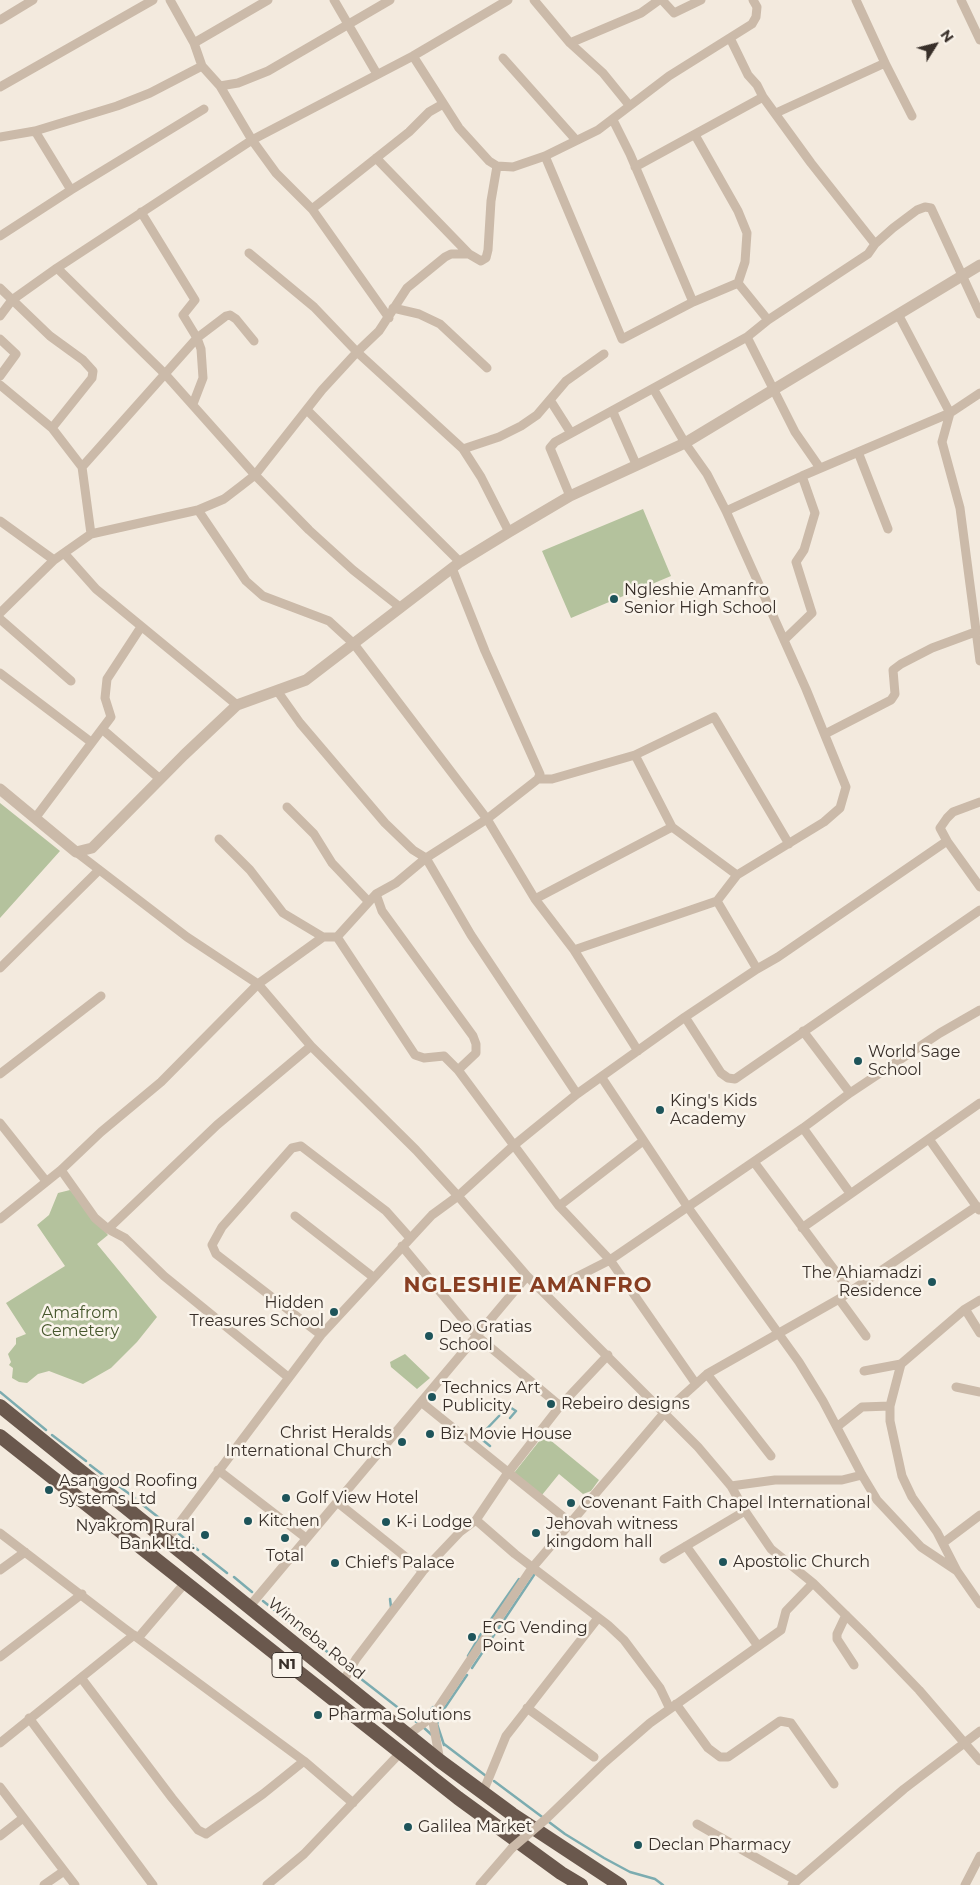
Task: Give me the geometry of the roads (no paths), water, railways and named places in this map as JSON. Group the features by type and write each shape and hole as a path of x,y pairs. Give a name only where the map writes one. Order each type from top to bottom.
{"highway":[{"name":"Winneba Road","path":"0,1406 440,1760 483,1792 620,1885"},
{"name":"N1","path":"0,1436 271,1653 402,1752 458,1798 561,1873 581,1885"},
{"path":"40,1469 54,1450"}],"street":[{"path":"0,20 33,0"},
{"path":"0,87 153,0"},
{"path":"170,0 194,43 202,66 220,86 252,140 276,173 312,209 389,318"},
{"path":"194,43 268,0"},
{"path":"334,0 377,74"},
{"path":"220,86 238,82 268,71 390,0"},
{"path":"0,316 12,300 57,268 252,140 412,56 508,0"},
{"path":"534,0 570,43 603,72 629,105"},
{"path":"570,43 641,13 661,0 674,13 701,0"},
{"path":"412,56 459,128 497,166 523,165 545,156 613,120 629,105 752,24 756,17 757,7 753,0"},
{"path":"856,0 885,64 912,116"},
{"path":"961,0 980,40"},
{"path":"730,38 748,75 757,85 763,97 811,164 875,244"},
{"path":"503,58 576,140"},
{"path":"776,113 885,64"},
{"path":"0,137 35,132 108,109 150,93 202,66"},
{"path":"635,167 763,97"},
{"path":"312,209 376,158 429,112 443,104"},
{"path":"0,236 71,190 204,109"},
{"path":"613,120 693,302"},
{"path":"35,132 71,190"},
{"path":"545,156 622,339 693,302 738,283 745,262 747,233 734,203 695,135"},
{"path":"376,158 469,254 481,262 486,258 491,201 497,166"},
{"path":"570,496 550,448 571,433 654,390 747,337 768,320 868,254 875,244 918,210 925,207 931,208 980,314"},
{"path":"141,212 194,300 183,315 197,338 201,349 203,378 193,404"},
{"path":"249,253 314,307 357,352 464,449 481,477 508,532"},
{"path":"0,613 54,560 91,534 198,510 224,499 255,475 307,410 357,352 379,331 407,288 445,257 451,254 469,254"},
{"path":"76,852 92,848 237,705 278,692 306,680 456,565 508,532 570,496 636,464 685,444 980,265"},
{"path":"57,268 165,374 255,475 353,570 401,608"},
{"path":"738,283 768,320"},
{"path":"0,288 93,371 92,378 52,428"},
{"path":"393,308 418,314 440,324 487,368"},
{"path":"898,314 950,413 942,442 960,508 980,661"},
{"path":"82,467 197,338 230,316 236,320 254,341"},
{"path":"747,337 795,432 820,468"},
{"path":"0,339 16,354 0,376"},
{"path":"464,449 499,437 521,426 537,414 566,381 604,354"},
{"path":"0,385 52,428 82,467 91,534"},
{"path":"574,950 717,901 737,875 824,822 840,808 844,800 846,787 825,734 726,511 707,474 685,444 654,390"},
{"path":"726,511 820,468 950,413 980,394"},
{"path":"550,400 571,433"},
{"path":"219,839 250,870 283,913 324,937 337,937 376,894 396,883 426,858 487,819 538,779 540,774 485,651 456,565 307,410"},
{"path":"613,412 636,464"},
{"path":"858,452 888,529"},
{"path":"784,640 812,613 796,562 804,550 815,513 802,476"},
{"path":"198,510 246,581 263,596 329,621 354,644 487,819 535,899 574,950 638,1051"},
{"path":"0,521 54,560"},
{"path":"64,553 96,589 237,705"},
{"path":"0,619 71,681"},
{"path":"36,816 110,717 105,698 107,679 141,626"},
{"path":"825,734 891,700 894,694 893,670 901,664 932,648 977,632"},
{"path":"0,673 91,742"},
{"path":"278,692 300,723 386,823 413,850 426,858 471,935 577,1094"},
{"path":"538,779 552,779 635,754 714,717 788,844"},
{"path":"102,729 160,779"},
{"path":"635,754 672,827 737,875"},
{"path":"0,789 36,816 98,871 187,937 258,984 311,1046 416,1150 544,1293 698,1447 731,1486 745,1511 771,1549 813,1583 846,1615 919,1690 980,1761"},
{"path":"980,802 953,812 946,818 940,828 947,841 980,887"},
{"path":"287,807 314,834 332,863 368,901"},
{"path":"535,899 672,827"},
{"path":"166,1541 321,1335 432,1215 458,1196 513,1146 577,1094 685,1017 947,841"},
{"path":"0,968 98,871"},
{"path":"376,894 382,911 476,1044 476,1053 458,1070"},
{"path":"717,901 756,969"},
{"path":"685,1017 721,1073 728,1078 735,1079 980,910"},
{"path":"0,1219 61,1170 101,1132 161,1082 258,984 324,937"},
{"path":"337,937 415,1055 424,1058 444,1056 458,1070 559,1206 610,1260 696,1384"},
{"path":"0,1074 101,996"},
{"path":"544,1293 610,1260 803,1128 850,1093 940,1033 980,1010"},
{"path":"803,1031 850,1093"},
{"path":"108,1229 217,1125 311,1046"},
{"path":"602,1078 643,1141 778,1334 838,1426 862,1475 877,1500 921,1546 957,1571"},
{"path":"802,1228 980,1103"},
{"path":"0,1123 46,1182"},
{"path":"803,1128 850,1193"},
{"path":"408,1735 432,1717 532,1568 665,1412 707,1374 735,1356 839,1299 978,1208 929,1138"},
{"path":"559,1206 643,1141"},
{"path":"321,1335 216,1254 212,1245 222,1227 292,1148 301,1146 372,1200 386,1211 410,1238"},
{"path":"754,1162 850,1291"},
{"path":"61,1170 95,1218 108,1229 125,1238 160,1272 288,1378"},
{"path":"295,1216 373,1277"},
{"path":"402,1246 477,1336 560,1406"},
{"path":"249,1607 528,1276"},
{"path":"839,1299 866,1336"},
{"path":"864,1371 901,1364 965,1309 980,1300"},
{"path":"965,1309 980,1333"},
{"path":"343,1682 356,1659 422,1571 460,1532 476,1520 507,1474 560,1406 608,1355"},
{"path":"901,1364 890,1406 892,1434 902,1476 912,1497 943,1543 957,1571 980,1604"},
{"path":"707,1374 771,1456"},
{"path":"956,1387 980,1392"},
{"path":"421,1402 507,1474 571,1523"},
{"path":"838,1426 862,1407 890,1406"},
{"path":"218,1470 306,1538"},
{"path":"731,1486 776,1480 842,1480 862,1475"},
{"path":"337,1502 422,1571"},
{"path":"664,1558 745,1511"},
{"path":"943,1543 980,1515"},
{"path":"476,1520 532,1568 624,1640 673,1706 708,1748 720,1757 728,1758 780,1721 791,1723 834,1784"},
{"path":"0,1533 304,1760 353,1803"},
{"path":"686,1546 758,1646"},
{"path":"0,1570 25,1552"},
{"path":"0,1743 136,1636 185,1583"},
{"path":"480,1885 512,1848 546,1819 604,1763 673,1706 781,1630 786,1611 813,1583"},
{"path":"0,1657 82,1594"},
{"path":"846,1615 837,1634 837,1639 854,1665"},
{"path":"483,1792 506,1736 598,1618"},
{"path":"82,1679 172,1798 198,1830 206,1834 263,1794 304,1760"},
{"path":"527,1708 594,1757"},
{"path":"432,1717 440,1760"},
{"path":"30,1718 153,1885"},
{"path":"697,1824 795,1883 904,1789 980,1731"},
{"path":"273,1884 402,1752"},
{"path":"0,1787 75,1885"},
{"path":"0,1836 23,1818"},
{"path":"965,1885 980,1856"},
{"path":"44,1885 64,1871"}],"waterway":[{"path":"0,1392 46,1430"},
{"path":"501,1414 508,1406 516,1411 510,1418"},
{"path":"490,1446 479,1437 499,1416"},
{"path":"52,1435 86,1461"},
{"path":"90,1465 103,1475"},
{"path":"109,1479 135,1498"},
{"path":"139,1502 172,1528"},
{"path":"177,1532 198,1550"},
{"path":"203,1554 227,1573"},
{"path":"472,1668 534,1575"},
{"path":"234,1577 252,1592"},
{"path":"485,1628 519,1579"},
{"path":"390,1599 391,1607"},
{"path":"263,1601 344,1665"},
{"path":"468,1656 481,1634"},
{"path":"356,1675 419,1724"},
{"path":"444,1745 437,1724 444,1709 467,1675"},
{"path":"424,1718 433,1707"},
{"path":"423,1727 433,1736"},
{"path":"444,1744 486,1776"},
{"path":"494,1781 565,1834 630,1872 655,1879 663,1885"}],"place":[{"name":"Ngleshie Amanfro Senior High School","path":"614,599"},
{"name":"World Sage School","path":"858,1061"},
{"name":"King's Kids Academy","path":"660,1110"},
{"name":"The Ahiamadzi Residence","path":"932,1282"},
{"name":"Hidden Treasures School","path":"334,1312"},
{"name":"Deo Gratias School","path":"429,1336"},
{"name":"Technics Art Publicity","path":"432,1397"},
{"name":"Rebeiro designs","path":"551,1404"},
{"name":"Biz Movie House","path":"430,1434"},
{"name":"Christ Heralds International Church","path":"402,1442"},
{"name":"Asangod Roofing Systems Ltd","path":"49,1490"},
{"name":"Golf View Hotel","path":"286,1498"},
{"name":"Covenant Faith Chapel International","path":"571,1503"},
{"name":"Kitchen","path":"248,1521"},
{"name":"K-i Lodge","path":"386,1522"},
{"name":"Jehovah witness kingdom hall","path":"536,1533"},
{"name":"Nyakrom Rural Bank Ltd.","path":"205,1535"},
{"name":"Total","path":"285,1538"},
{"name":"Apostolic Church","path":"723,1562"},
{"name":"Chief's Palace","path":"335,1563"},
{"name":"ECG Vending Point","path":"472,1637"},
{"name":"Pharma Solutions","path":"318,1715"},
{"name":"Galilea Market","path":"408,1827"},
{"name":"Declan Pharmacy","path":"638,1845"}],"district":[{"name":"NGLESHIE AMANFRO","path":"528,1286"}],"park label":[{"name":"Amafrom Cemetery","path":"80,1322"}]}
